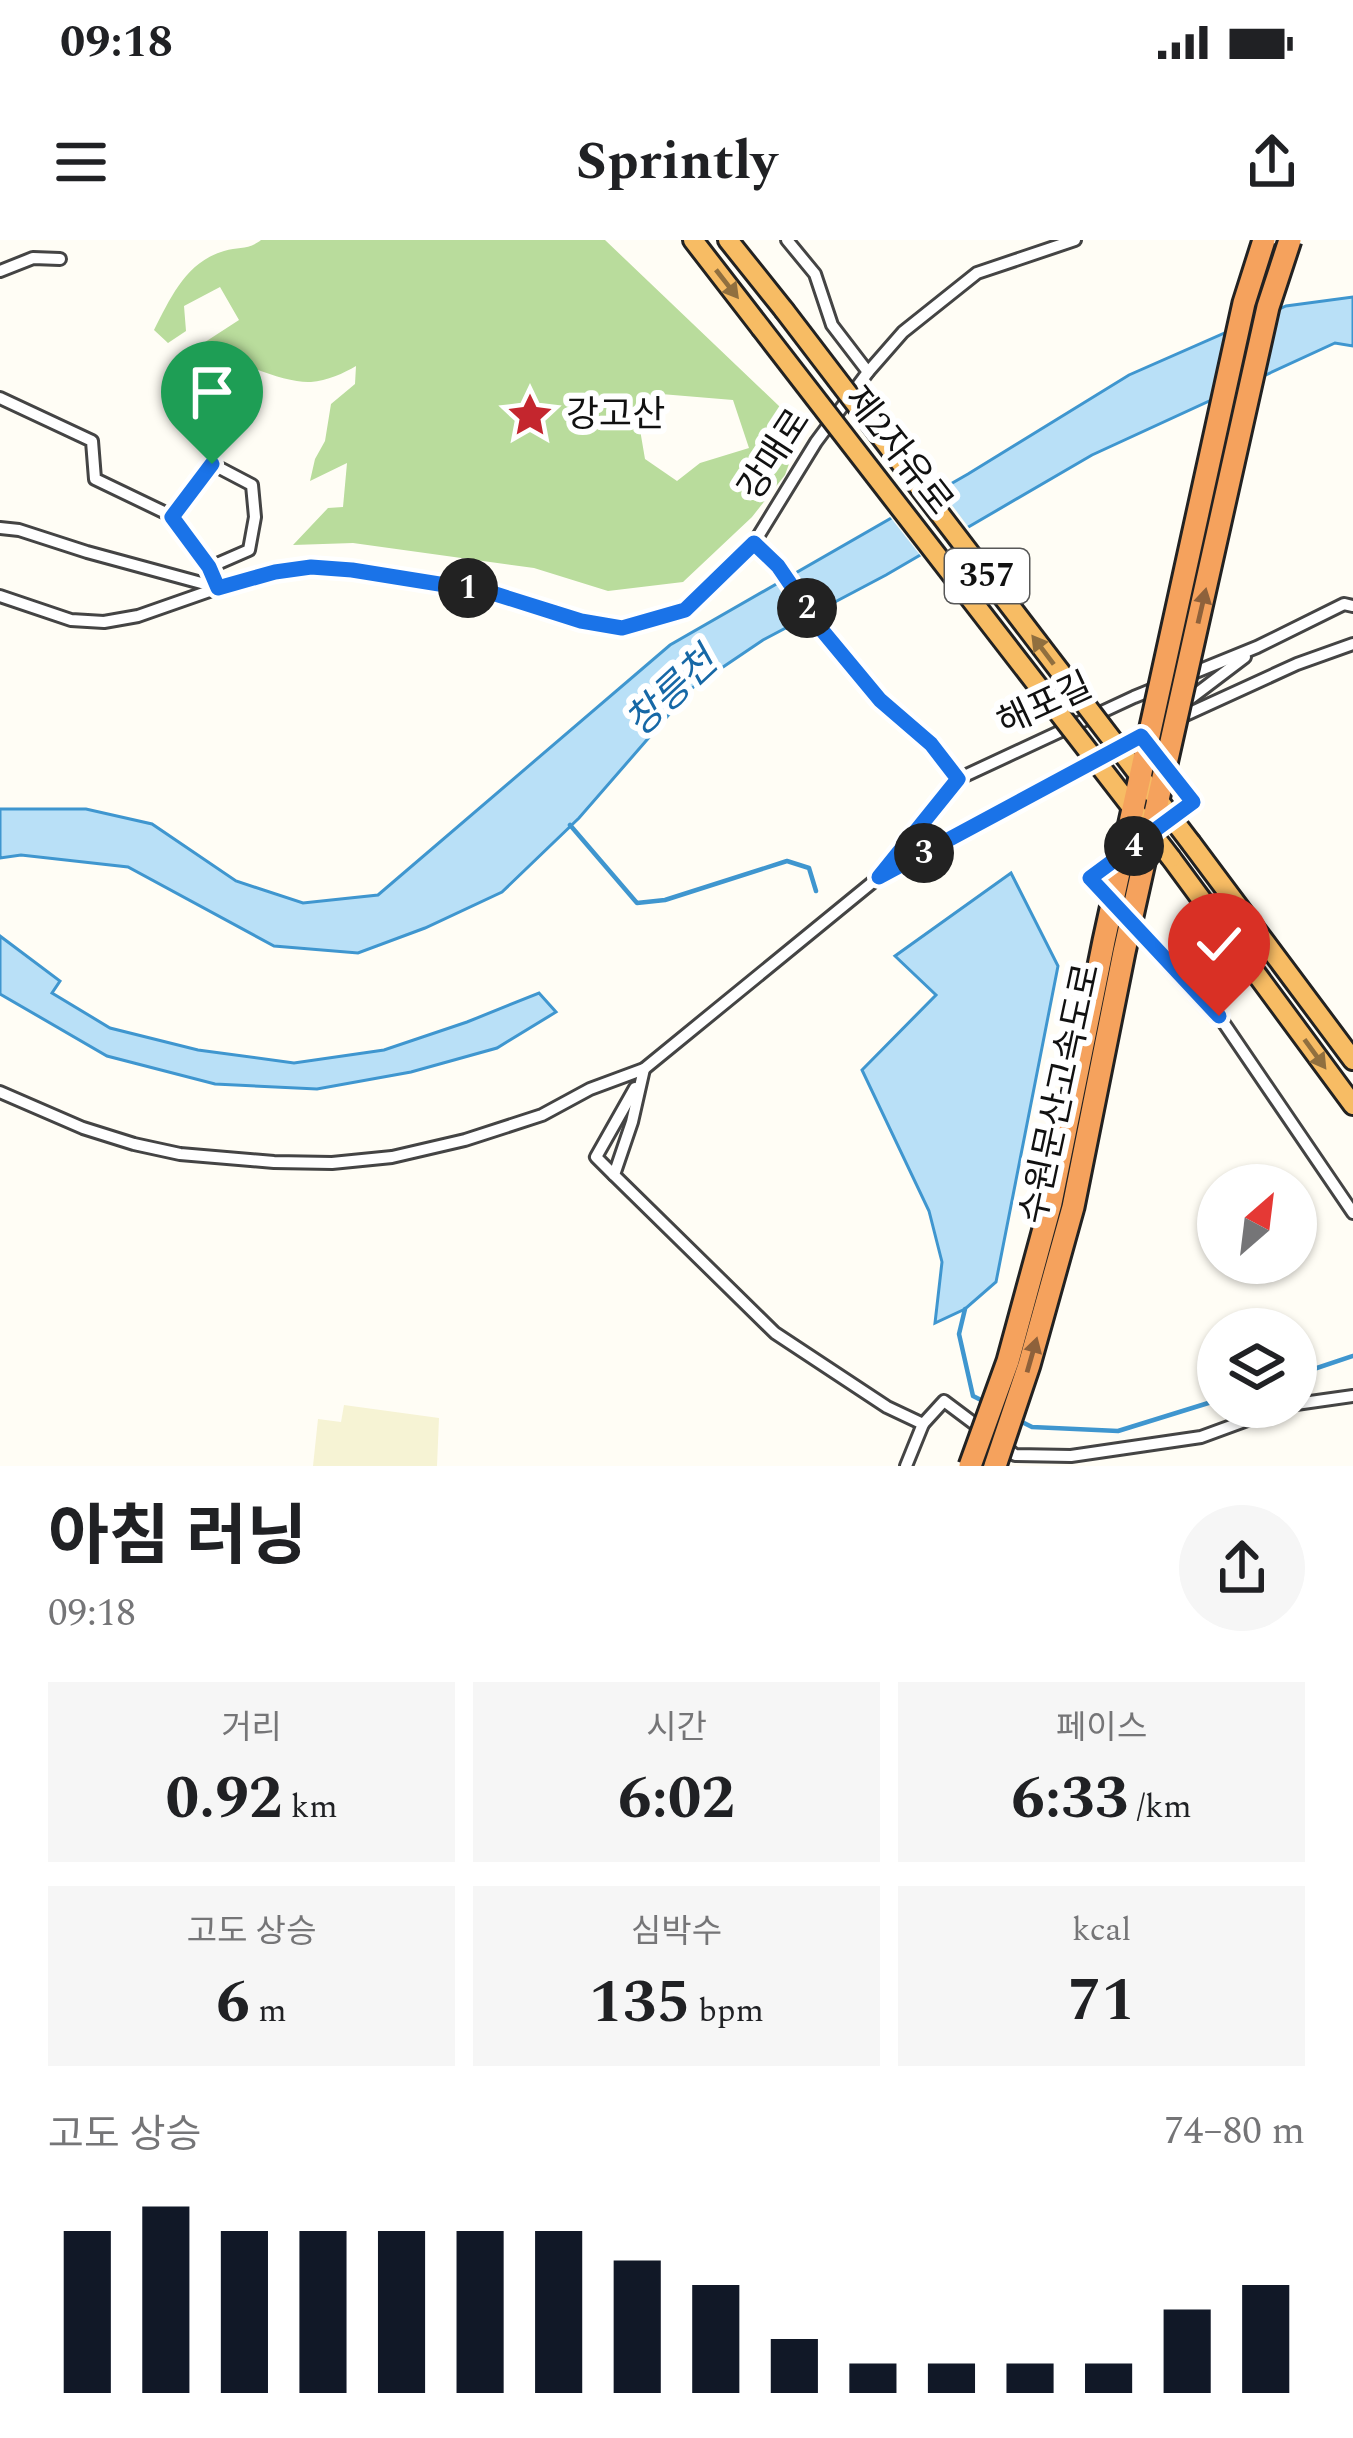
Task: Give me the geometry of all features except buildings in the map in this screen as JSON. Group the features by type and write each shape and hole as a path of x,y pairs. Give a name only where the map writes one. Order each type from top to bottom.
{"highway":[{"name":"제2자유로","path":"693,240 1171,858 1353,1106"},
{"name":"제2자유로","path":"728,240 1353,1060"},
{"name":"수원문산고속도로","path":"970,1466 1008,1361 1051,1203 1108,918 1239,326 1264,240"},
{"name":"수원문산고속도로","path":"995,1466 1073,1207 1124,952 1268,307 1290,240"}],"street":[{"path":"788,240 814,274 832,325 868,372"},
{"name":"강매로","path":"0,596 71,620 104,622 138,616 275,572 311,567 489,592 581,621 622,628 685,610 754,543 817,442 903,332 977,273 1076,240"},
{"path":"0,272 33,258 60,259"},
{"path":"0,398 92,441 95,479 172,517 209,567 218,588"},
{"path":"172,517 212,464 252,485 255,517 249,550 209,567"},
{"path":"0,528 218,588"},
{"path":"754,543 778,566 821,629 880,700 931,744 958,779"},
{"name":"해포길","path":"644,1070 879,877 958,779 1344,604 1353,606"},
{"path":"879,877 1141,736 1297,664 1353,644"},
{"path":"1141,736 1257,647"},
{"path":"1141,736 1193,802 1090,878 1219,1016 1353,1213"},
{"path":"0,1092 134,1144 224,1159 332,1163 392,1157 465,1140 542,1115 590,1089 644,1070"},
{"path":"614,1175 644,1070"},
{"path":"644,1070 596,1156 775,1333 874,1399 923,1424"},
{"path":"1317,1401 1353,1396"},
{"path":"906,1466 923,1424 944,1402 1016,1455 1071,1456 1201,1437 1226,1428"}],"shaded area":[{"path":"344,1405 439,1418 437,1466 313,1466 318,1419 341,1422"}],"green space":[{"path":"261,240 605,240 802,428 785,475 752,517 683,582 608,591 534,568 353,543 293,545 328,508 343,507 347,463 310,481 325,441 331,404 355,384 356,366 323,380 300,382 255,369 202,344 239,320 220,287 184,306 186,331 168,343 154,330 181,282 199,263","holes":["661,394 733,400 749,448 700,463 677,481 645,459 638,418"]}],"water":[{"name":"창릉천","path":"1353,297 1353,346 1335,343 1092,455 886,575 763,640 692,688 579,818 502,892 425,928 358,953 274,946 128,867 21,855 0,858 0,809 86,809 152,824 236,881 303,903 378,895 670,645 968,474 1129,375 1286,306"},
{"path":"1011,873 1058,966 996,1282 965,1309 935,1323 942,1262 929,1211 862,1070 936,995 895,956"},
{"path":"0,936 60,981 52,993 110,1028 198,1050 294,1063 384,1050 539,993 556,1012 497,1048 411,1072 317,1089 215,1084 107,1056 0,994"}],"pier":[{"path":"937,485 972,532 924,560 887,513"}],"waterway":[{"path":"570,825 637,903 665,900 787,861 809,868 816,891"},
{"path":"965,1309 959,1334 973,1396 983,1401"},
{"path":"1317,1368 1353,1356"},
{"path":"1020,1421 1032,1427 1118,1431 1197,1407"}],"place":[{"name":"강고산","path":"530,415"}],"route":[{"path":"212,464 172,517 209,567 218,588 311,567 352,570 489,592 581,621 622,628 685,610 754,543 778,566 821,629 880,700 931,744 958,779 879,877 1141,736 1193,802 1090,878 1219,1016"}]}
